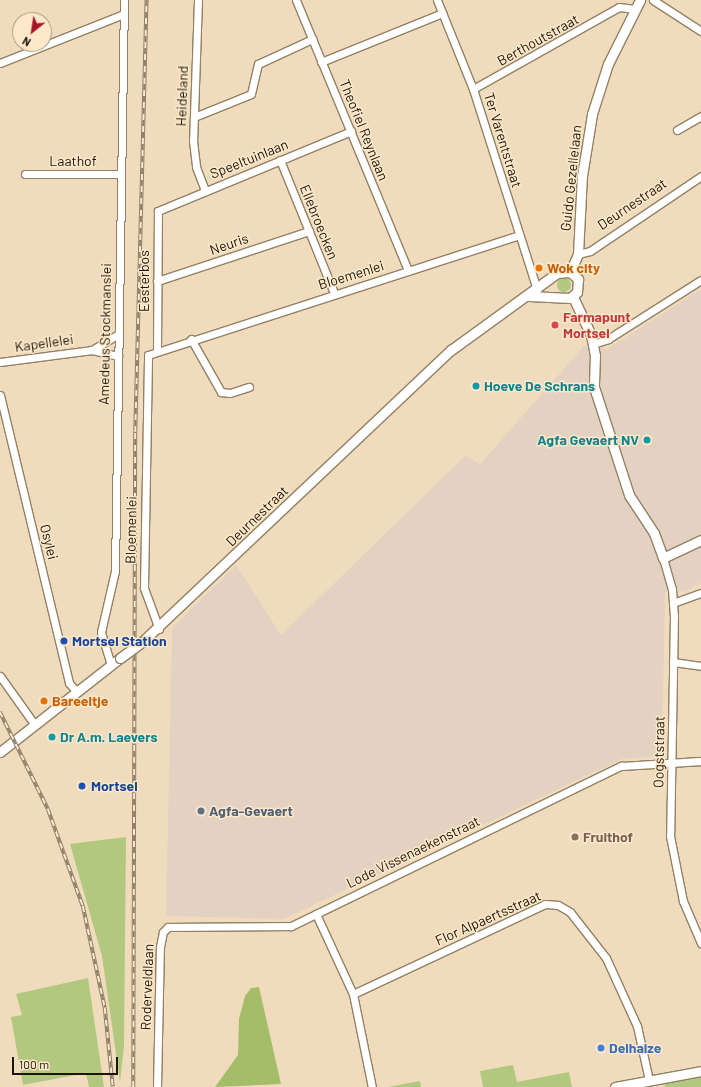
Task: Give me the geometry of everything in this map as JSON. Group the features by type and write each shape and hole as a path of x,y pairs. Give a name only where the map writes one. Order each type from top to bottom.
{"street":[{"name":"Amedeus Stockmanslei","path":"111,665 101,632 115,571 124,0"},
{"name":"Heideland","path":"198,0 194,117 196,167 205,191"},
{"name":"Theofiel Reynlaan","path":"296,0 408,271"},
{"name":"Ter Varentstraat","path":"437,0 474,89 519,235 533,293"},
{"name":"Guido Gezellelaan","path":"570,272 578,254 582,176 592,114 608,64 640,0"},
{"path":"653,0 701,31"},
{"name":"Berthoutstraat","path":"474,89 620,7 635,9"},
{"path":"322,62 442,13"},
{"path":"0,63 124,14"},
{"path":"194,117 251,94 258,64 312,39"},
{"path":"677,130 701,116"},
{"name":"Speeltuinlaan","path":"158,211 351,131"},
{"name":"Ellebroecken","path":"280,160 334,293"},
{"name":"Laathof","path":"25,174 121,174"},
{"name":"Deurnestraat","path":"578,254 590,250 701,176"},
{"name":"Eesterbos","path":"157,350 158,211"},
{"name":"Neuris","path":"157,281 309,231"},
{"name":"Bloemenlei","path":"159,629 147,603 144,580 147,359 157,350 519,235"},
{"name":"Deurnestraat","path":"0,752 159,629 431,366 560,272 570,272"},
{"path":"533,293 565,299 573,296 579,283 570,272"},
{"path":"551,280 551,288 556,297"},
{"path":"593,344 608,339 701,280"},
{"path":"573,296 582,310 593,344 594,387 618,465 629,495 654,533 662,558 701,540"},
{"name":"Kapellelei","path":"92,350 119,334"},
{"path":"191,339 221,392 230,393 249,387"},
{"name":"Kapellelei","path":"0,362 92,350 118,356"},
{"name":"Osylei","path":"0,395 69,682 77,692"},
{"name":"Oogststraat","path":"662,558 673,603 670,836 683,901 698,931 701,943"},
{"path":"673,603 701,593"},
{"path":"673,662 701,666"},
{"path":"0,676 36,725"},
{"name":"Lode Vissenaekenstraat","path":"162,936 172,926 286,928 621,766 701,761"},
{"name":"Flor Alpaertsstraat","path":"353,994 545,904 558,904 570,912 606,958 636,1026 649,1080"},
{"path":"316,914 353,994 372,1087"},
{"name":"Roderveldlaan","path":"157,1087 162,936"},
{"path":"615,1087 701,1071"}],"shaded area":[{"path":"701,289 701,583 685,591 665,592 662,756 622,759 284,919 166,916 172,628 236,565 281,635 466,455 480,464 584,346 607,349"}],"green space":[{"path":"561,278 567,278 571,282 571,288 567,292 561,292 557,288 557,282"},
{"path":"126,837 124,1046 120,1082 102,956 70,844"},
{"path":"88,978 104,1087 89,1087 86,1073 23,1085 11,1017 22,1015 16,994"},
{"path":"259,987 281,1084 215,1087 238,1055 239,1019 245,996 251,988"},
{"path":"513,1065 517,1082 569,1072 572,1087 483,1087 480,1071"},
{"path":"701,1075 701,1087 665,1087 663,1079"},
{"path":"420,1081 421,1087 388,1087"}],"railway":[{"path":"133,1087 135,432 146,0"},
{"path":"0,712 48,809 83,906 105,1008 113,1087"}],"place":[{"name":"Wok city","path":"539,268"},
{"name":"Farmapunt Mortsel","path":"555,325"},
{"name":"Hoeve De Schrans","path":"476,386"},
{"name":"Agfa Gevaert NV","path":"647,440"},
{"name":"Mortsel Station","path":"64,641"},
{"name":"Bareeltje","path":"44,701"},
{"name":"Dr A.m. Laevers","path":"52,737"},
{"name":"Mortsel","path":"82,786"},
{"name":"Agfa-Gevaert","path":"201,811"},
{"name":"Fruithof","path":"575,837"},
{"name":"Delhaize","path":"601,1048"}]}
